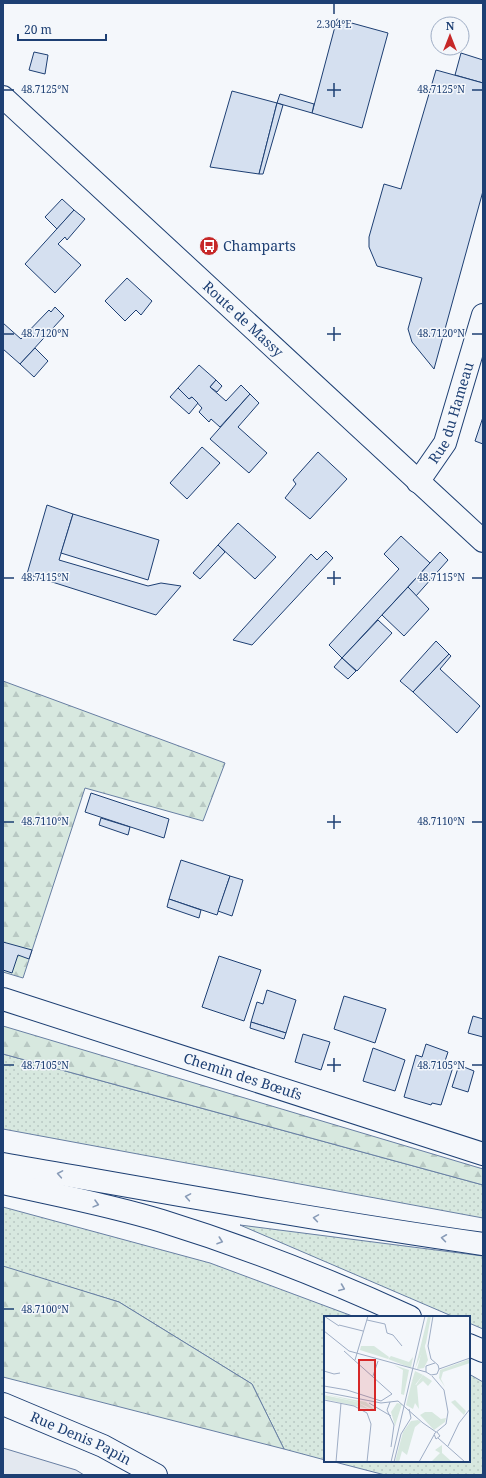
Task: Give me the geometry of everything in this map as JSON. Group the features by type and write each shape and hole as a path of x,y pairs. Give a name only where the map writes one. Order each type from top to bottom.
{"main road":[{"name":"Route de Massy","path":"3,98 483,541"},
{"name":"Rue du Hameau","path":"418,482 445,443 483,316"},
{"name":"Chemin des Bœufs","path":"3,999 483,1154"},
{"path":"3,1164 202,1200 483,1244"},
{"path":"3,1183 82,1201 175,1226 288,1266 408,1316"},
{"path":"470,1344 483,1351"},
{"name":"Rue Denis Papin","path":"3,1404 103,1446 156,1475"}],"green space":[{"path":"3,681 225,763 203,821 85,788 23,978 3,972"},
{"path":"3,1026 483,1169 483,1185 3,1054"},
{"path":"3,1054 483,1185 483,1218 3,1129"},
{"path":"3,1207 210,1263 352,1316 324,1316 324,1460 284,1449 252,1384 119,1302 3,1267"},
{"path":"240,1225 483,1256 483,1329 470,1323 470,1316 452,1316"},
{"path":"3,1266 119,1302 252,1384 284,1449 3,1377"},
{"path":"470,1375 483,1382 483,1475 385,1475 335,1462 470,1462"}],"shaded area":[{"path":"3,1448 76,1470 84,1475 3,1475"}],"building":[{"path":"337,19 388,33 362,128 312,113"},
{"path":"34,52 48,55 45,74 29,70"},
{"path":"460,56 470,56 483,60 483,83 455,75"},
{"path":"436,70 483,83 483,191 434,369 412,342 408,329 422,278 377,266 369,247 369,237 384,184 401,189"},
{"path":"232,91 277,103 259,174 210,167"},
{"path":"280,94 314,104 312,113 277,103"},
{"path":"277,103 283,105 263,174 259,174"},
{"path":"62,199 74,210 57,229 45,217"},
{"path":"74,210 85,219 67,240 65,237 58,244 81,265 55,293 25,264"},
{"path":"127,278 152,301 141,315 136,310 125,321 105,301"},
{"path":"55,307 64,316 20,364 3,349 3,323 21,339 49,310 51,312"},
{"path":"35,348 48,361 34,377 20,364"},
{"path":"199,365 216,380 210,387 226,401 241,385 250,394 220,427 211,419 209,422 199,412 202,408 192,397 189,399 178,388"},
{"path":"216,380 222,386 217,392 210,387"},
{"path":"178,388 189,399 192,397 198,403 189,414 170,397"},
{"path":"250,394 259,403 238,427 267,453 249,473 210,439"},
{"path":"483,417 483,444 475,441"},
{"path":"202,447 220,463 187,499 170,483"},
{"path":"318,452 347,479 310,519 285,498 296,484 293,480"},
{"path":"47,505 73,514 59,560 148,586 161,583 181,586 156,615 27,574"},
{"path":"73,514 159,540 148,580 61,553"},
{"path":"238,523 276,557 255,579 218,545"},
{"path":"401,536 430,563 342,658 329,645 399,569 384,554"},
{"path":"218,545 225,552 200,579 193,573"},
{"path":"326,551 333,558 252,645 233,640 311,554 317,560"},
{"path":"440,552 448,560 416,596 408,587"},
{"path":"408,587 429,609 404,636 382,615"},
{"path":"378,620 392,633 357,671 342,658"},
{"path":"436,641 449,654 413,692 400,681"},
{"path":"449,654 451,656 440,669 480,706 457,733 413,692"},
{"path":"342,658 356,671 348,679 334,667"},
{"path":"91,793 169,819 164,838 85,812"},
{"path":"101,818 130,827 128,835 99,825"},
{"path":"181,860 230,876 217,915 169,899"},
{"path":"230,876 243,880 232,916 218,911"},
{"path":"169,899 201,910 199,918 167,907"},
{"path":"3,942 32,950 29,959 18,955 12,973 3,970"},
{"path":"219,956 261,970 244,1021 202,1007"},
{"path":"267,990 296,1000 286,1033 251,1022 257,1002 263,1004"},
{"path":"344,996 386,1009 375,1043 334,1029"},
{"path":"473,1016 483,1019 483,1037 468,1033"},
{"path":"251,1022 286,1033 284,1039 250,1028"},
{"path":"303,1034 330,1042 321,1070 295,1062"},
{"path":"426,1044 448,1052 444,1064 453,1067 441,1105 432,1103 431,1105 404,1097 416,1055 422,1057"},
{"path":"373,1048 405,1060 395,1091 363,1081"},
{"path":"459,1065 474,1071 468,1092 452,1087"}],"place":[{"name":"Champarts","path":"209,246"}]}
